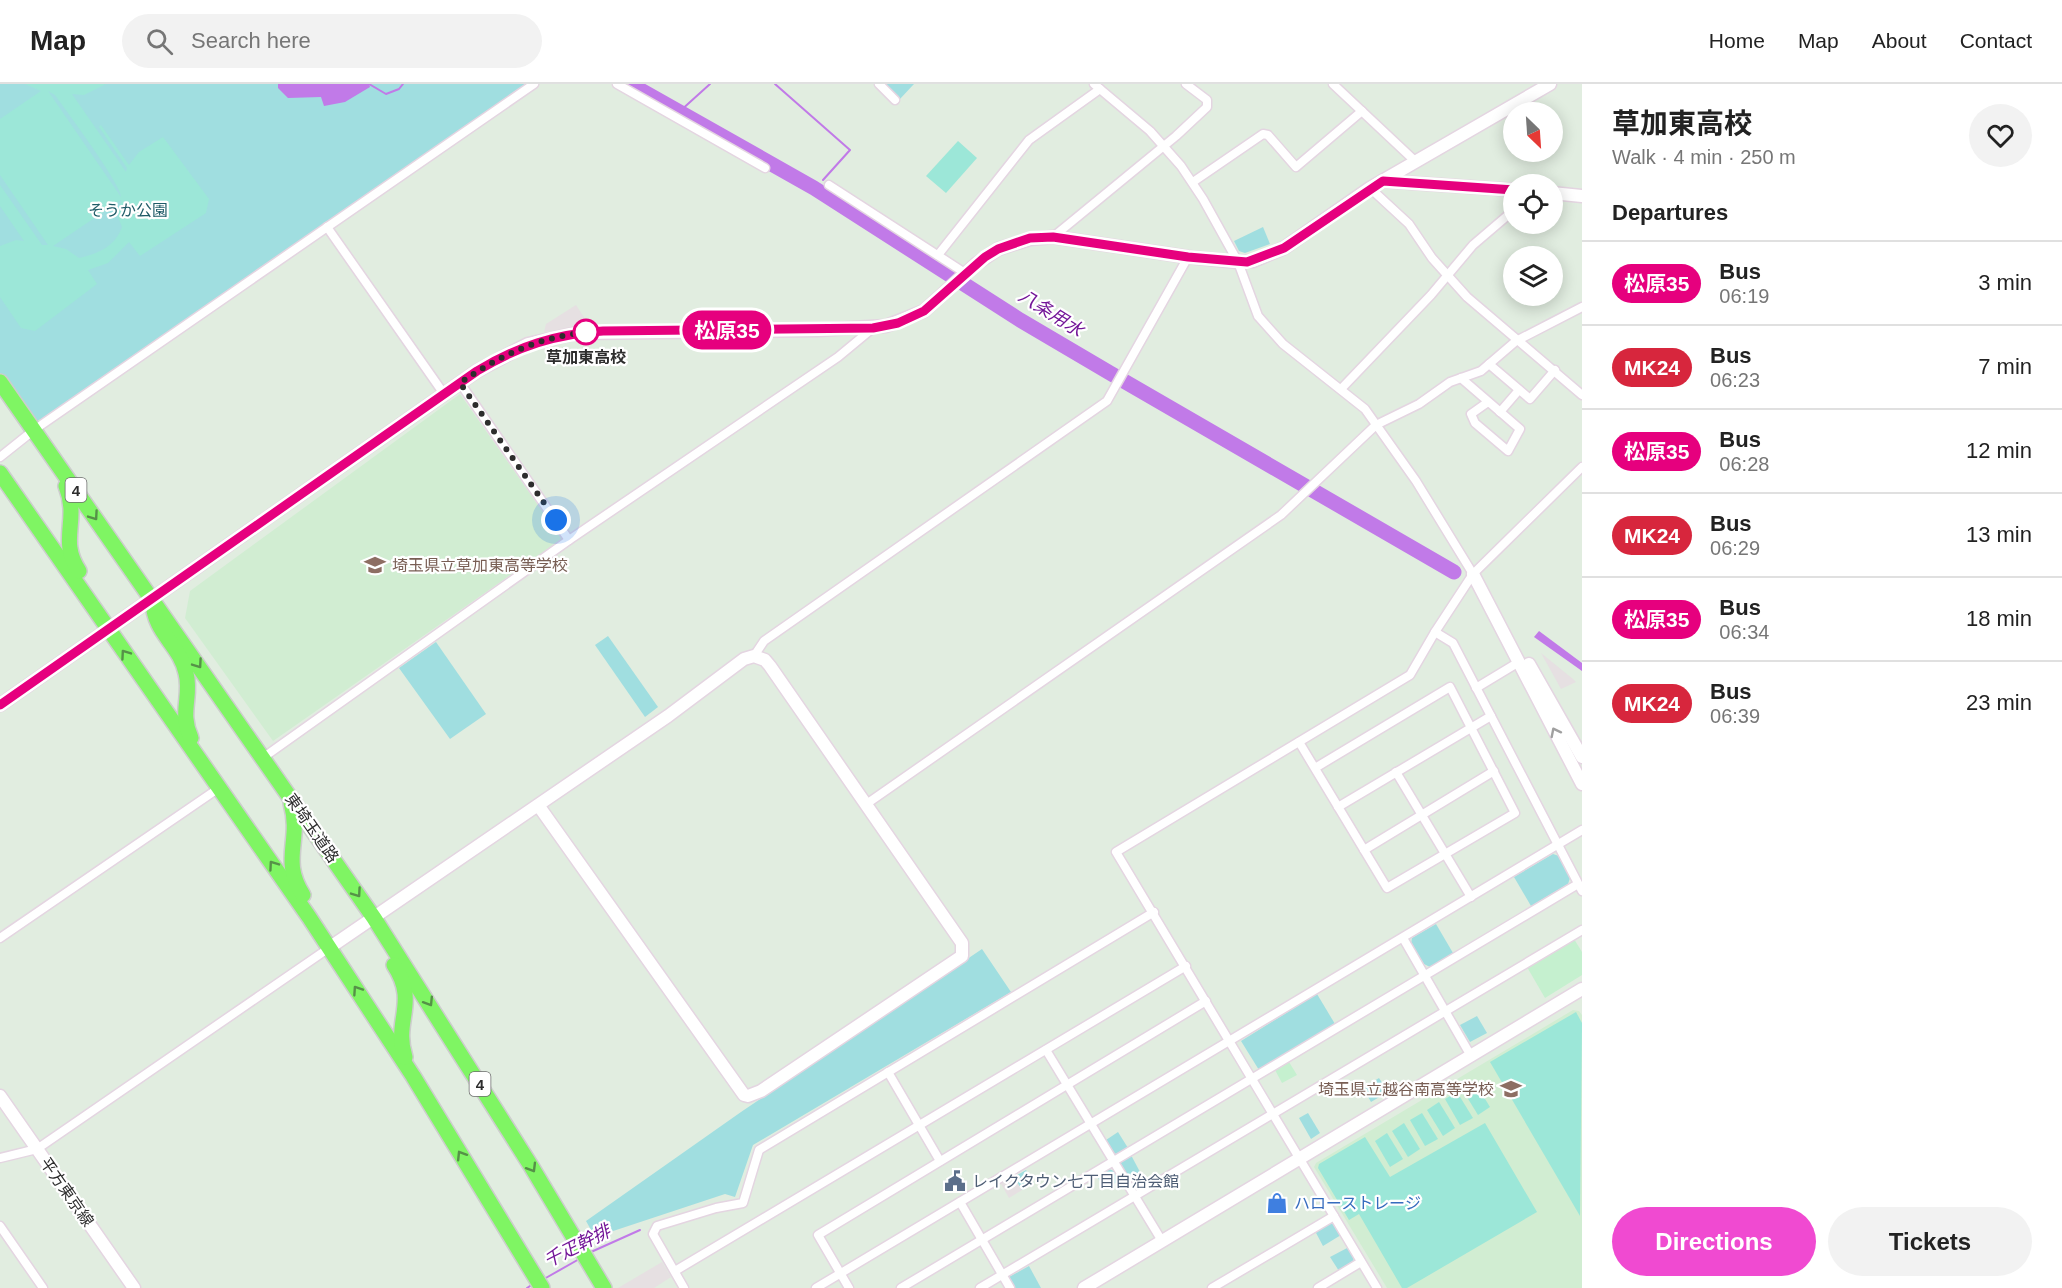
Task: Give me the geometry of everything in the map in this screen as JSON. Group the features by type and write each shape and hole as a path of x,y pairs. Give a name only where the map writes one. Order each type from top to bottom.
{"highway":[{"name":"東埼玉道路","path":"0,382 264,757 374,918 604,1288"},
{"name":"4","path":"57,463 73,509 68,537 70,555 101,603 108,630"},
{"name":"4","path":"0,473 329,948 413,1076 539,1284"},
{"name":"4","path":"153,598 157,625 186,671 184,722 202,762"},
{"name":"4","path":"284,788 297,827 292,870 302,893 321,921 329,948"},
{"name":"4","path":"374,918 380,943 401,976 406,990 407,1002 400,1034 404,1055 413,1076"}],"street":[{"path":"0,457 34,430 534,84"},
{"path":"617,84 765,168"},
{"path":"879,84 896,100"},
{"path":"1053,237 1207,107 1207,100 1186,84"},
{"path":"1333,84 1416,162"},
{"path":"1343,92 1350,84"},
{"path":"0,705 460,383 492,362 528,344 577,333 873,328 910,318 937,302 963,275 998,249 1030,238 1053,237 1188,257 1238,262 1253,261 1284,248 1370,188 1550,84"},
{"path":"938,255 1029,140 1097,87 1164,144 1193,182 1238,262 1252,304 1266,327 1365,409 1416,482 1581,750"},
{"path":"1193,182 1263,134 1268,135 1296,167 1362,111"},
{"path":"1383,181 1503,189"},
{"path":"829,185 938,255 963,275"},
{"path":"1370,188 1408,224 1448,276 1516,341 1555,370 1582,395"},
{"path":"1563,194 1582,196"},
{"path":"1341,389 1448,276 1473,245 1503,219"},
{"path":"327,227 444,394"},
{"path":"0,1158 37,1149 538,805 744,659 753,656 764,641 1107,401 1188,257"},
{"path":"865,805 1281,515 1376,425 1419,404 1461,378 1481,371 1516,341 1581,310"},
{"path":"264,757 569,540 838,357 873,328"},
{"path":"1489,364 1530,399 1555,370"},
{"path":"1461,378 1520,429 1508,450 1475,423 1471,414 1488,402"},
{"path":"460,383 569,540"},
{"path":"1500,412 1519,390"},
{"path":"1377,1288 1155,912 1116,852 1410,675 1473,574 1582,467"},
{"path":"1473,574 1582,784"},
{"path":"901,1288 1425,975 1580,887 1453,644 1435,632"},
{"path":"538,805 735,1086 748,1096 761,1091 962,956 962,943 770,666 765,660 753,656"},
{"path":"1476,688 1519,662"},
{"path":"1299,742 1387,888 1515,813 1450,687 1315,768"},
{"path":"1338,807 1491,716"},
{"path":"1364,850 1494,771"},
{"path":"1396,772 1471,897"},
{"path":"0,938 219,788"},
{"path":"816,1288 1582,831"},
{"path":"684,1288 653,1234 657,1226 716,1208 743,1203 759,1150 1155,912"},
{"path":"980,1288 1582,930"},
{"path":"1403,938 1471,1056"},
{"path":"675,1271 1186,966"},
{"path":"1084,1288 1471,1056 1580,994"},
{"path":"849,1288 818,1235 1206,1000"},
{"path":"1046,1050 1162,1241"},
{"path":"888,1072 940,1161"},
{"name":"平方東京線","path":"0,1096 134,1288"},
{"path":"960,1202 1010,1288"},
{"path":"1212,1288 1334,1216"},
{"path":"0,1226 43,1288"},
{"path":"1318,1288 1361,1262"}],"shaded area":[{"path":"278,84 369,84 370,87 345,102 324,106 321,97 288,98 278,88"},
{"path":"576,305 589,325 544,332 546,324"},
{"name":"埼玉県立草加東高等学校","path":"460,394 562,539 273,741 185,618 190,591"},
{"path":"1539,631 1582,663 1582,671 1534,637"},
{"path":"1541,653 1573,679 1576,682 1561,689"},
{"name":"埼玉県立越谷南高等学校","path":"1573,1010 1579,1011 1582,1015 1582,1288 1387,1288 1314,1167 1316,1163"},
{"path":"1014,1177 1022,1190 1009,1198 1001,1184"},
{"path":"662,1262 671,1277 654,1288 618,1288"}],"green space":[{"name":"そうか公園","path":"0,84 527,84 36,426 0,374"},
{"path":"25,84 106,84 84,95 72,94 126,172 127,168 99,127 101,125 129,165 139,152 163,137 209,199 206,213 140,256 129,242 108,263 88,270 97,284 35,331 21,328 0,297 0,246 16,240 24,241 0,206 0,185 42,245 48,245 0,175 0,119 41,91","holes":["48,91 55,95 92,147 113,179 121,197","121,200 118,217 122,227 110,245 79,258 66,249 53,246"]},
{"path":"883,84 914,84 899,100"},
{"path":"958,141 977,158 946,193 926,176"},
{"path":"1263,227 1270,244 1245,253 1239,251 1234,241"},
{"path":"608,636 658,707 645,717 595,645"},
{"path":"436,642 486,714 450,739 399,668"},
{"path":"1553,854 1559,856 1570,878 1568,884 1531,906 1514,877"},
{"path":"1436,924 1453,953 1430,967 1424,964 1411,944 1412,938"},
{"path":"982,949 1011,992 753,1145 735,1197 725,1194 595,1237 586,1221 741,1112"},
{"path":"1317,994 1335,1024 1259,1070 1241,1041"},
{"path":"1576,1012 1582,1023 1580,1216 1490,1062"},
{"path":"1477,1016 1487,1033 1470,1042 1460,1025"},
{"path":"1379,1078 1388,1092 1371,1102 1363,1088"},
{"path":"1474,1081 1490,1107 1478,1115 1462,1089"},
{"path":"1457,1092 1473,1118 1460,1125 1445,1099"},
{"path":"1439,1102 1455,1128 1443,1136 1427,1110"},
{"path":"1308,1113 1320,1133 1311,1139 1299,1118"},
{"path":"1422,1113 1438,1139 1425,1146 1410,1120"},
{"path":"1404,1123 1420,1149 1408,1157 1392,1131"},
{"path":"1485,1123 1537,1212 1407,1288 1402,1288 1359,1214 1349,1220 1318,1168 1319,1164 1365,1137 1390,1177"},
{"path":"1118,1132 1128,1148 1117,1154 1113,1153 1106,1140"},
{"path":"1387,1133 1403,1159 1390,1167 1375,1141"},
{"path":"1131,1155 1140,1172 1128,1179 1120,1166 1122,1160"},
{"path":"1109,1169 1114,1171 1119,1181 1104,1189 1097,1176"},
{"path":"1026,1170 1034,1183 1022,1190 1014,1177"},
{"path":"1329,1223 1335,1224 1341,1235 1323,1246 1315,1231"},
{"path":"1349,1247 1354,1256 1353,1263 1339,1271 1330,1257"},
{"path":"1029,1266 1041,1288 1015,1288 1009,1277"}],"sand":[{"path":"1574,939 1582,952 1582,975 1545,998 1527,967"},
{"path":"1289,1062 1297,1075 1282,1083 1275,1070"}],"waterway":[{"path":"369,84 386,94 399,89 403,84"},
{"name":"八条用水","path":"630,84 814,188 1020,320 1454,572"},
{"path":"679,112 710,84"},
{"path":"775,84 850,150 823,180"},
{"name":"八条用水","path":"814,188 819,184"},
{"name":"千疋幹排","path":"591,1252 640,1230"},
{"name":"千疋幹排","path":"544,1279 581,1258"},
{"name":"千疋幹排","path":"527,1288 533,1284"}],"bus line":[{"name":"松原35","path":"0,705 477,371 528,344 559,336 603,331 818,330 886,326 924,311 937,302 965,273 998,249 1030,238 1053,237 1188,257 1247,262 1268,256 1284,248 1344,205 1383,181 1503,189"}],"place":[{"name":"草加東高校","path":"586,332"},
{"name":"埼玉県立草加東高等学校","path":"375,565"},
{"name":"埼玉県立越谷南高等学校","path":"1511,1089"},
{"name":"レイクタウン七丁目自治会館","path":"955,1181"},
{"name":"ハローストレージ","path":"1277,1203"}],"route":[{"path":"556,520 460,383 492,362 528,344 559,336 590,332 586,332"}]}
